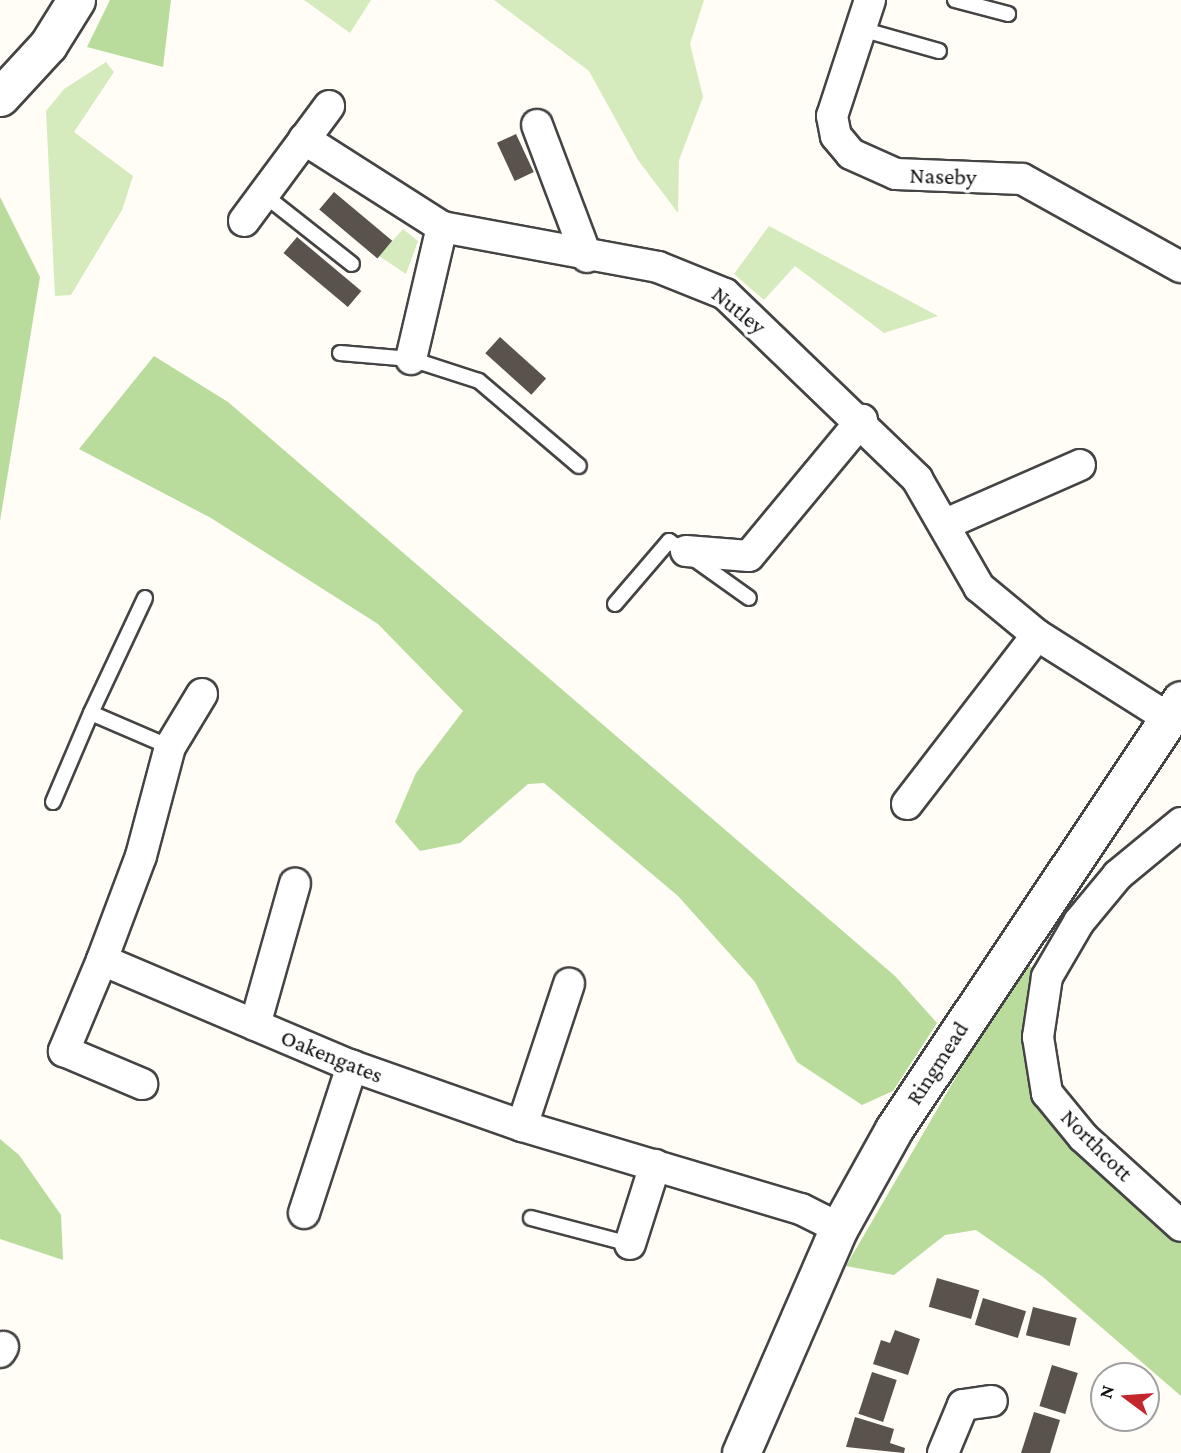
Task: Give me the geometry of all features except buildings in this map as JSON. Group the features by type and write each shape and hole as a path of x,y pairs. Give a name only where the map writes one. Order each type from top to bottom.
{"street":[{"path":"0,97 48,45 76,0"},
{"name":"Naseby","path":"870,0 832,117 836,136 851,154 897,174 1022,179 1181,267"},
{"path":"244,220 328,106"},
{"path":"537,125 587,257"},
{"name":"Nutley","path":"304,139 442,227 587,257 659,267 725,294 862,420 948,523 979,587 1037,635 1175,710"},
{"path":"411,359 442,227"},
{"path":"686,551 749,556 862,420"},
{"path":"948,523 1080,466"},
{"path":"907,804 1037,635"},
{"path":"142,1084 64,1051 135,877 170,747 202,694"},
{"name":"Ringmead","path":"741,1453 839,1228 970,1012 1175,710"},
{"name":"Northcott","path":"1178,1215 1083,1137 1047,1093 1038,1037 1047,977 1079,922 1118,875 1181,823"},
{"path":"255,1025 295,884"},
{"name":"Oakengates","path":"102,960 352,1066 522,1126 801,1209 839,1228"},
{"path":"522,1126 569,984"},
{"path":"304,1213 352,1066"},
{"path":"630,1244 655,1165"},
{"path":"943,1453 963,1405 992,1401"}],"lane":[{"path":"955,0 1008,14"},
{"path":"861,29 939,51"},
{"path":"263,194 352,264"},
{"path":"340,353 411,359 479,381 579,466"},
{"path":"615,604 669,541 749,598"},
{"path":"53,802 145,598"},
{"path":"91,713 170,747"},
{"path":"531,1218 630,1244"}],"green space":[{"path":"110,0 171,0 163,67 87,47"},
{"path":"304,0 371,0 350,33"},
{"path":"494,0 704,0 690,44 703,97 679,160 678,213 638,160 589,71"},
{"path":"106,62 114,72 74,132 133,176 122,210 71,295 55,296 46,111 64,89"},
{"path":"0,197 40,277 0,521"},
{"path":"769,226 938,316 884,333 795,266 764,300 734,274"},
{"path":"403,229 418,241 406,274 379,256"},
{"path":"154,356 228,402 895,976 937,1023 893,1091 862,1105 797,1062 755,982 678,896 544,783 528,784 460,843 420,851 395,822 416,773 463,711 378,624 211,518 79,449"},
{"path":"1023,962 1037,971 1029,1071 1062,1135 1181,1243 1181,1396 1160,1378 1160,1362 1142,1362 1043,1277 976,1230 945,1235 894,1275 846,1266"},
{"path":"0,1139 19,1155 61,1215 63,1260 0,1239"}]}
